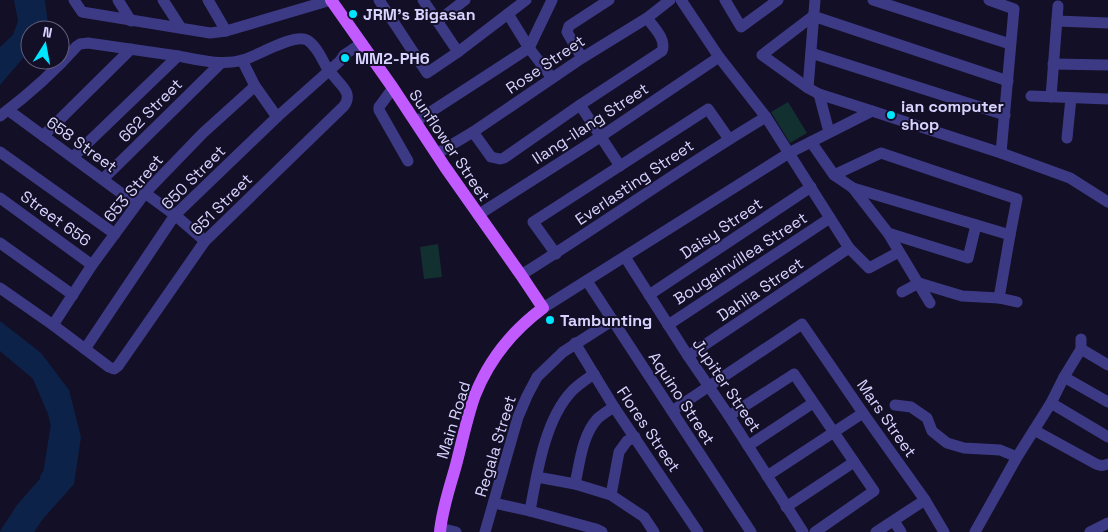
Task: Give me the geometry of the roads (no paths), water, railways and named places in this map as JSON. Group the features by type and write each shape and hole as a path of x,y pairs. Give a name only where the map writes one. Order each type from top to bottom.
{"main road":[{"name":"Sunflower Street","path":"331,0 542,308"},
{"name":"Main Road","path":"440,530 471,408 481,381 495,356 505,344 542,308"}],"street":[{"path":"74,0 82,12 210,33 226,31 331,0"},
{"path":"118,0 131,21"},
{"path":"163,0 181,28"},
{"path":"208,0 226,31"},
{"path":"379,0 427,73 526,0"},
{"path":"423,0 458,52"},
{"path":"438,21 450,5 465,0"},
{"path":"415,122 529,48 552,0"},
{"path":"582,58 566,32 567,29 609,0"},
{"name":"Rose Street","path":"436,154 473,132 582,58 647,18 670,0"},
{"path":"681,0 719,58 766,117 849,248 870,268 899,252"},
{"path":"725,0 742,27 778,0"},
{"path":"808,88 815,0"},
{"path":"873,0 1010,44"},
{"path":"989,0 1014,9 1001,153"},
{"path":"1051,97 1058,6"},
{"path":"508,14 529,48 552,78"},
{"path":"813,16 1008,81"},
{"path":"813,16 762,55 819,94 1001,153 1070,178 1108,202"},
{"path":"473,132 491,157 504,158 662,51 664,48 662,40 647,18"},
{"path":"1057,21 1108,23"},
{"path":"4,113 60,66 80,44 88,43 221,63 242,60 293,39 304,39 312,44 329,70"},
{"name":"650 Street","path":"85,349 176,215 277,116 340,61 344,55 364,46"},
{"path":"43,136 131,49"},
{"path":"811,53 1005,115"},
{"path":"73,158 178,56"},
{"name":"Ilang-ilang Street","path":"478,215 719,58"},
{"path":"242,60 255,86 277,116"},
{"name":"662 Street","path":"103,179 221,63"},
{"path":"1053,64 1108,65"},
{"name":"651 Street","path":"85,349 110,368 118,366 205,240 347,102 348,94 346,90 329,70"},
{"name":"653 Street","path":"53,325 92,265 145,192 203,133 255,86"},
{"path":"393,88 379,107 379,110 408,161"},
{"path":"819,94 830,132"},
{"path":"1031,96 1108,99"},
{"path":"1067,138 1070,98"},
{"path":"580,105 620,166"},
{"path":"556,254 533,222 708,109 729,139"},
{"path":"542,308 789,153 872,111"},
{"name":"658 Street","path":"4,113 43,136 136,204"},
{"name":"Everlasting Street","path":"521,275 556,254 729,139 766,117"},
{"path":"811,142 834,175 853,188 1010,235"},
{"path":"0,152 115,234"},
{"path":"834,175 881,153 1017,200 999,298"},
{"name":"Daisy Street","path":"649,295 811,187"},
{"path":"853,188 888,233 930,303"},
{"path":"145,192 205,240"},
{"name":"Street 656","path":"0,198 92,265"},
{"name":"Bougainvillea Street","path":"668,325 830,218"},
{"path":"888,233 968,258 976,225"},
{"path":"0,243 73,295"},
{"name":"Dahlia Street","path":"688,356 849,248"},
{"name":"Jupiter Street","path":"625,257 802,532"},
{"name":"Aquino Street","path":"587,281 750,532"},
{"path":"902,292 919,283 962,296 999,298 1017,302"},
{"path":"0,288 85,349"},
{"name":"Regala Street","path":"485,532 518,417 537,377 575,343 613,320"},
{"name":"Mars Street","path":"709,387 802,324 925,500 944,532"},
{"name":"Flores Street","path":"575,343 614,406 698,532"},
{"path":"975,532 1017,457 1051,402 1081,344 1108,365"},
{"path":"530,511 549,429 558,409 572,391 594,374"},
{"path":"729,416 794,374 874,491 814,532"},
{"path":"1064,377 1108,402"},
{"path":"672,411 709,387"},
{"path":"1051,402 1108,437"},
{"path":"748,446 814,403"},
{"path":"895,404 911,407 919,412 929,421 932,431 947,443 964,448 1000,450 1017,457"},
{"path":"575,484 589,430 599,418 614,406"},
{"path":"767,476 863,413"},
{"path":"1034,430 1100,466 1108,464"},
{"path":"610,495 619,452 635,437"},
{"path":"786,507 854,462"},
{"path":"537,477 575,484 610,495 644,518 654,532"},
{"path":"876,532 925,500"},
{"path":"494,503 530,511 602,532"},
{"path":"894,521 901,532"},
{"path":"1090,532 1107,527"},
{"path":"440,530 456,532"}],"water":[{"path":"14,0 45,1 47,20 20,20 20,62 0,85 0,47 13,35 18,21"},
{"path":"0,321 41,353 69,390 81,437 74,484 42,520 34,532 0,531 17,505 45,473 57,452 48,414 33,379 0,351"}],"waterway":[{"path":"47,478 50,474 58,424"}],"place":[{"name":"JRM's Bigasan","path":"353,14"},
{"name":"MM2-PH6","path":"345,58"},
{"name":"ian computer shop","path":"891,115"},
{"name":"Tambunting","path":"550,320"}]}
